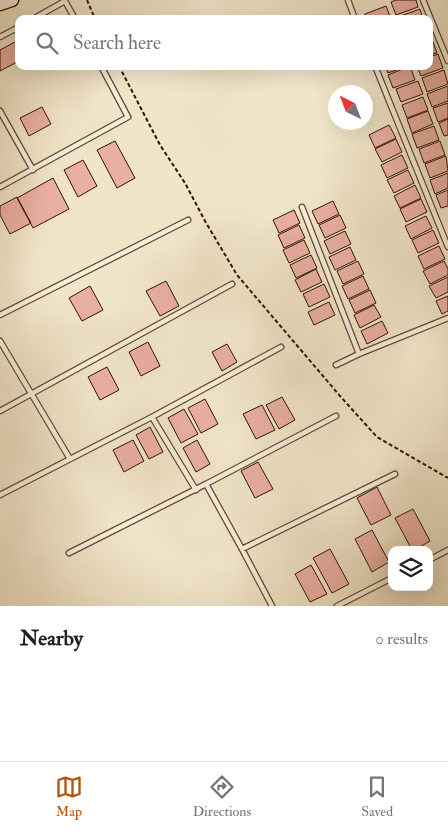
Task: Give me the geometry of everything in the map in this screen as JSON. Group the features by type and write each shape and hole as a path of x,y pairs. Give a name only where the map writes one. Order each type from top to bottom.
{"street":[{"path":"0,4 12,0"}],"lane":[{"path":"348,0 354,15"},
{"path":"423,0 429,15"},
{"path":"40,15 66,1 73,15"},
{"path":"433,24 448,61"},
{"path":"0,37 15,29"},
{"path":"0,187 128,117 103,70"},
{"path":"376,70 448,247"},
{"path":"0,112 33,170"},
{"path":"302,208 359,354"},
{"path":"0,315 188,220"},
{"path":"0,411 232,284"},
{"path":"336,365 448,318"},
{"path":"0,341 70,459"},
{"path":"0,495 152,417 280,347"},
{"path":"69,553 196,490 336,416"},
{"path":"152,417 196,490"},
{"path":"242,549 395,474"},
{"path":"206,484 272,606"},
{"path":"433,558 448,550"},
{"path":"337,606 388,580"}],"path":[{"path":"87,0 93,15"},
{"path":"121,70 160,145 185,184 236,275 377,437 448,478"}],"building":[{"path":"396,0 416,0 418,7 396,15 391,2"},
{"path":"386,6 389,15 365,15"},
{"path":"420,9 422,15 404,15"},
{"path":"15,42 15,63 0,71 0,50"},
{"path":"433,42 437,53 433,54"},
{"path":"438,54 443,68 421,76 419,70 433,70 433,56"},
{"path":"400,70 411,70 415,80 393,88 388,75"},
{"path":"444,70 448,84 427,92 422,78"},
{"path":"418,81 423,94 401,102 396,89"},
{"path":"448,86 448,101 432,107 427,94"},
{"path":"423,97 428,110 407,118 402,105"},
{"path":"448,103 448,118 438,122 433,108"},
{"path":"42,107 51,124 29,136 20,118"},
{"path":"428,111 433,124 412,133 407,119"},
{"path":"448,119 448,135 444,136 439,123"},
{"path":"389,125 396,138 375,148 369,135"},
{"path":"434,126 439,140 417,148 412,134"},
{"path":"396,139 402,152 382,162 375,149"},
{"path":"115,141 135,178 117,188 97,150"},
{"path":"440,141 445,155 424,163 419,149"},
{"path":"402,155 408,168 387,178 381,165"},
{"path":"446,156 448,171 430,178 425,164"},
{"path":"83,160 97,186 78,197 64,170"},
{"path":"408,170 414,183 394,193 387,180"},
{"path":"448,173 448,188 435,194 430,180"},
{"path":"53,178 69,209 33,228 17,198"},
{"path":"415,185 421,198 400,208 394,196"},
{"path":"448,190 448,206 441,208 436,195"},
{"path":"17,197 31,223 10,234 0,215 0,206"},
{"path":"421,199 427,212 406,222 400,209"},
{"path":"333,201 339,214 318,224 312,211"},
{"path":"294,210 300,223 279,233 273,220"},
{"path":"340,215 346,228 325,238 319,225"},
{"path":"426,216 432,228 411,239 405,226"},
{"path":"299,225 305,238 284,248 278,235"},
{"path":"433,230 439,243 418,253 412,240"},
{"path":"345,231 351,244 330,254 324,241"},
{"path":"304,240 310,253 289,263 283,250"},
{"path":"439,246 445,259 424,269 418,256"},
{"path":"350,247 356,260 335,270 329,257"},
{"path":"311,255 317,268 296,278 290,265"},
{"path":"358,261 364,274 343,284 337,271"},
{"path":"444,261 448,269 448,275 430,284 423,271"},
{"path":"316,269 322,282 301,292 295,280"},
{"path":"363,276 369,289 348,299 342,286"},
{"path":"448,277 448,292 436,298 429,286"},
{"path":"166,281 179,306 160,316 146,291"},
{"path":"324,284 330,297 309,307 303,294"},
{"path":"90,286 103,310 82,321 69,298"},
{"path":"370,290 376,303 355,313 349,300"},
{"path":"448,296 448,311 442,314 436,301"},
{"path":"329,302 335,315 314,325 308,312"},
{"path":"374,305 381,317 360,328 354,315"},
{"path":"382,321 388,333 367,344 361,331"},
{"path":"148,342 160,366 141,376 129,352"},
{"path":"227,344 237,362 222,371 212,352"},
{"path":"107,367 119,390 100,400 88,377"},
{"path":"282,397 295,420 279,429 266,405"},
{"path":"205,399 218,424 201,433 188,408"},
{"path":"262,405 275,430 256,439 243,414"},
{"path":"184,409 198,434 181,443 168,418"},
{"path":"150,427 163,452 149,459 136,435"},
{"path":"133,440 144,461 124,472 113,450"},
{"path":"197,440 210,464 196,472 183,448"},
{"path":"258,462 273,489 255,498 241,471"},
{"path":"377,487 391,515 371,525 357,498"},
{"path":"413,509 430,541 422,546 410,546 395,518"},
{"path":"372,530 388,563 372,572 355,539"},
{"path":"330,549 349,584 332,593 313,558"},
{"path":"311,565 327,594 310,602 295,574"}]}
